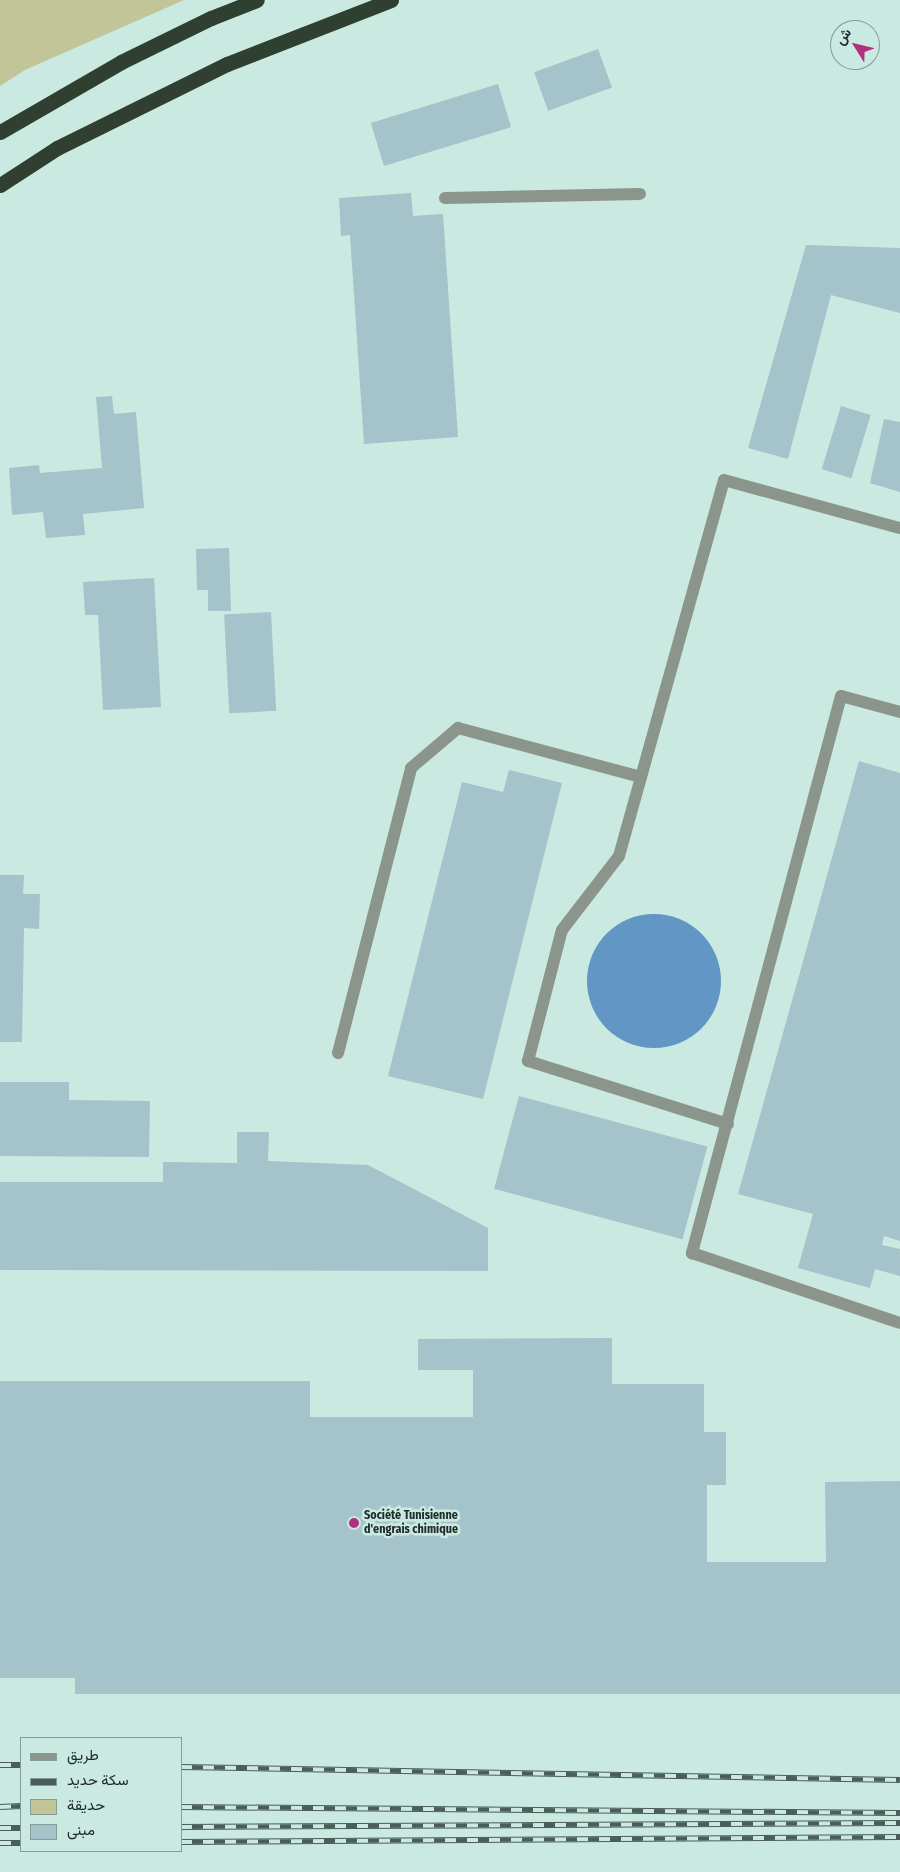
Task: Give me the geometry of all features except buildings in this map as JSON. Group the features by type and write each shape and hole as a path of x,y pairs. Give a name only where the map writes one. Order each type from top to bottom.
{"highway":[{"path":"0,132 121,62 211,18 257,0"},
{"path":"0,185 58,148 228,64 391,0"}],"lane":[{"path":"445,198 640,194"},
{"path":"728,1124 528,1061 562,930 619,856 724,480 900,528"},
{"path":"900,712 841,696 692,1253 900,1323"},
{"path":"338,1053 411,768 458,728 641,776"}],"green space":[{"path":"0,0 184,0 25,70 0,86"}],"water":[{"path":"654,914 680,919 691,925 701,934 710,944 716,955 721,981 716,1007 710,1018 701,1028 691,1037 680,1043 654,1048 628,1043 617,1037 607,1028 598,1018 592,1007 587,981 592,955 598,944 607,934 617,925 628,919"}],"railway":[{"path":"0,1765 20,1765"},
{"path":"182,1767 900,1780"},
{"path":"0,1807 20,1806"},
{"path":"182,1807 900,1813"},
{"path":"182,1827 900,1823"},
{"path":"0,1828 20,1828"},
{"path":"182,1842 900,1837"},
{"path":"0,1843 20,1843"}],"place":[{"name":"Société Tunisienne d'engrais chimique","path":"354,1523"}]}
